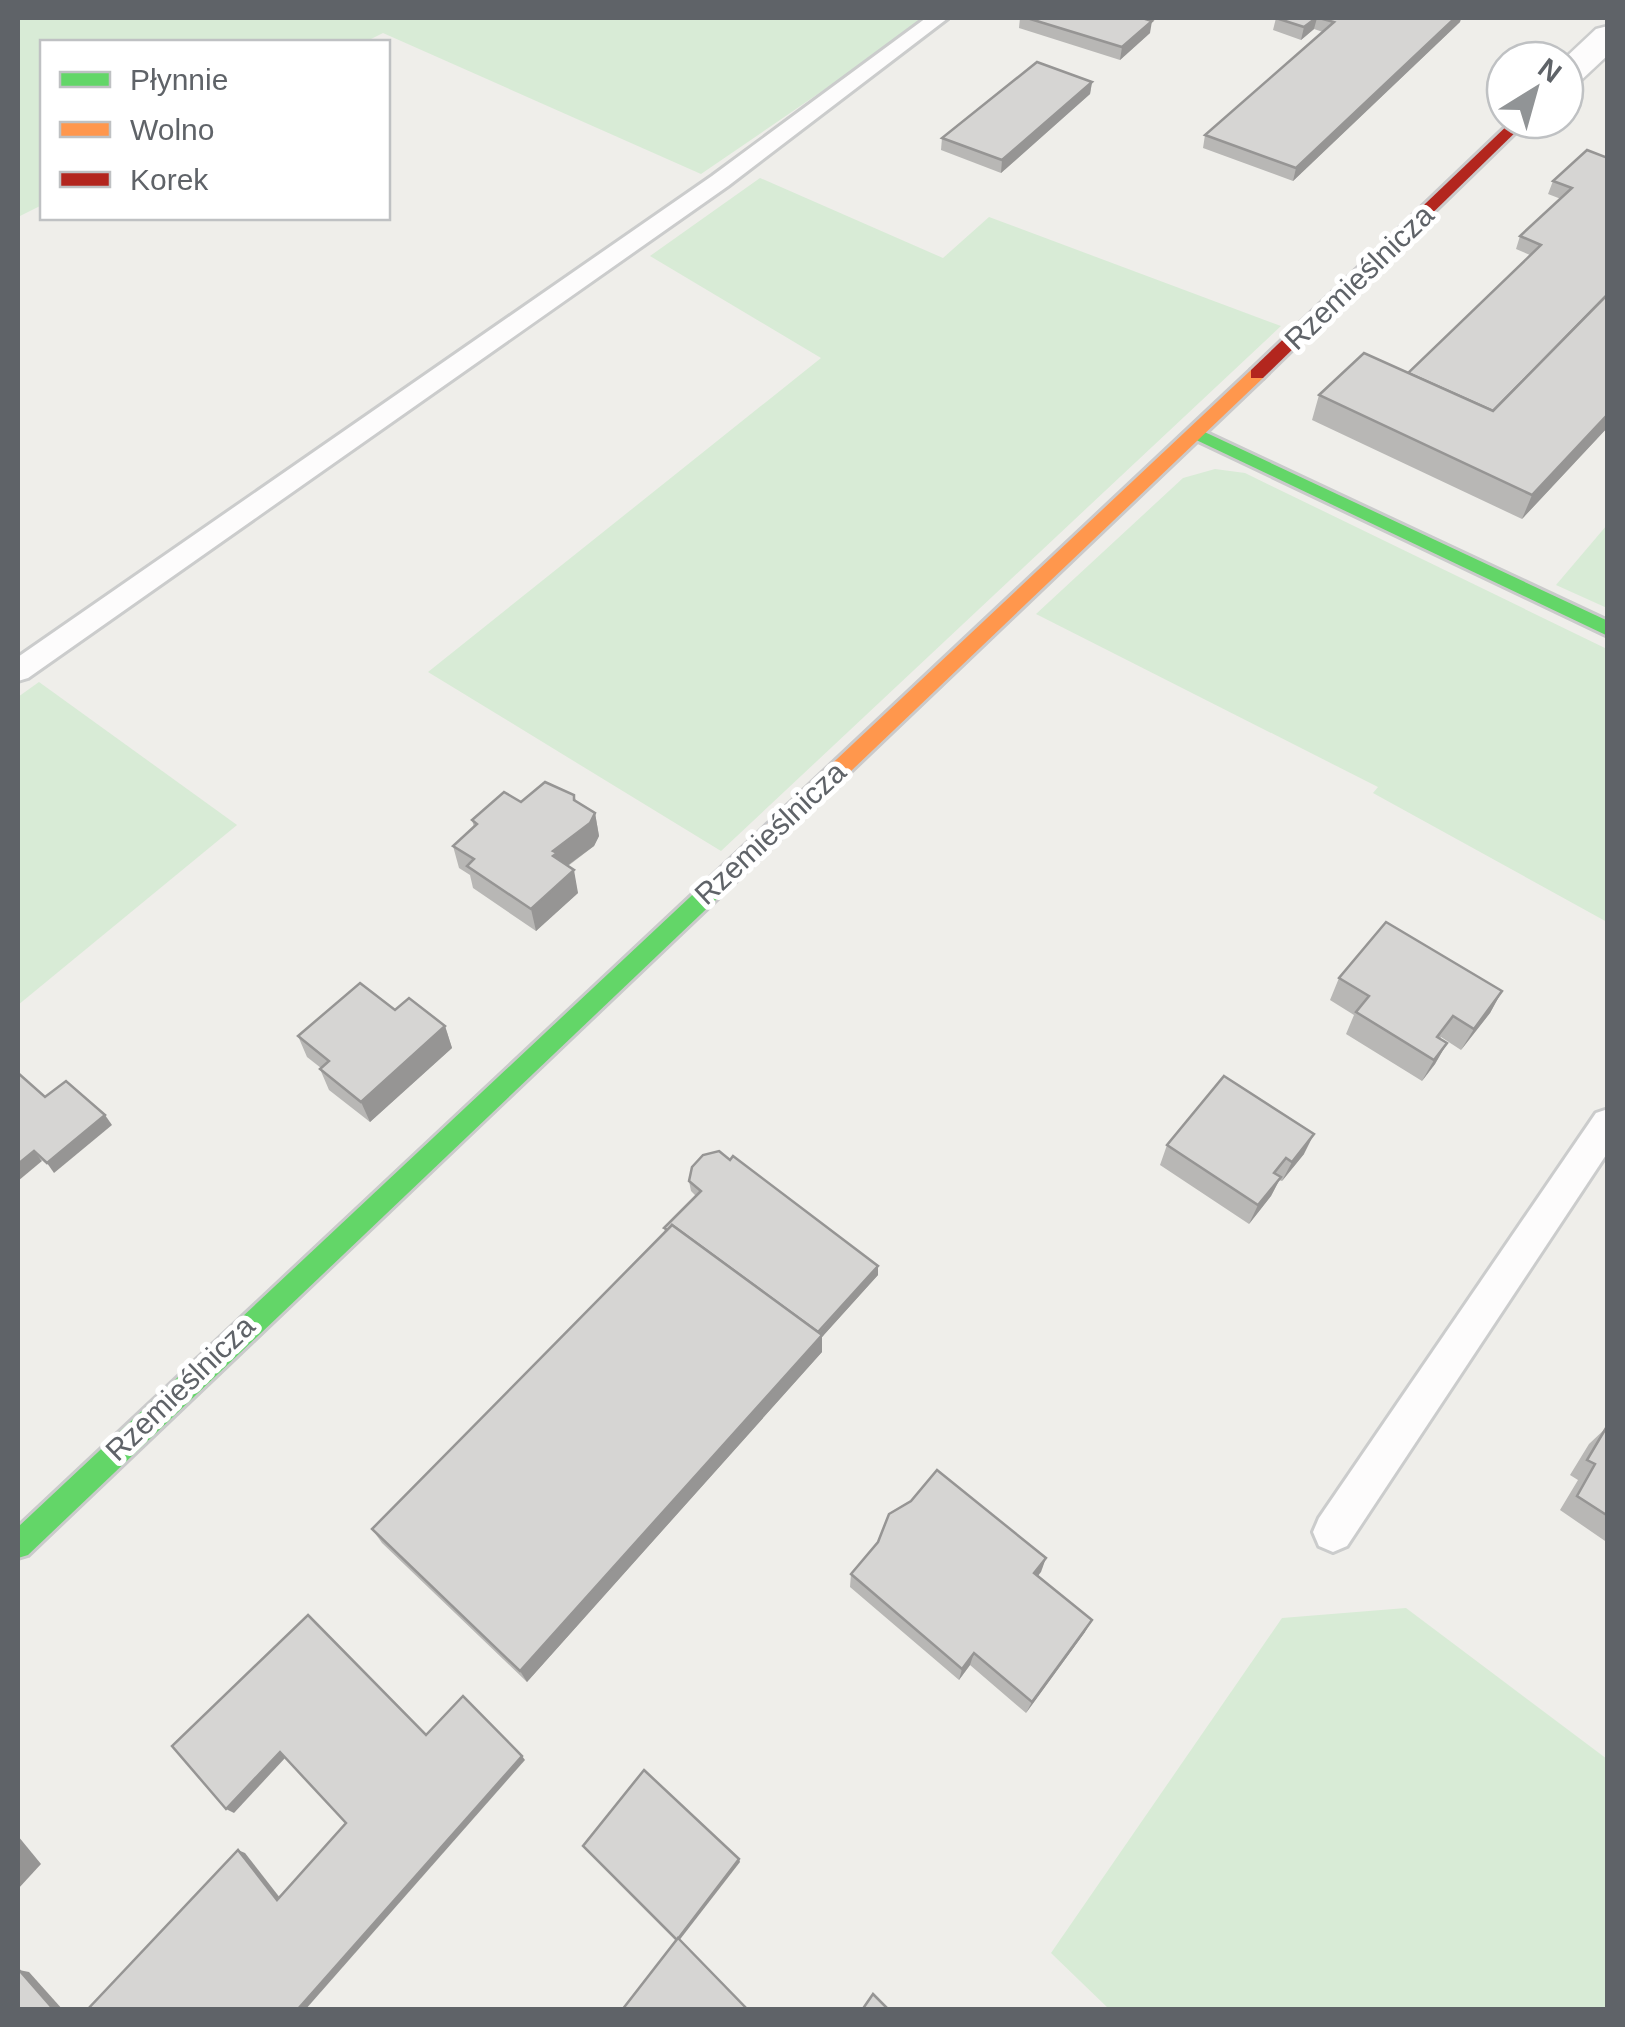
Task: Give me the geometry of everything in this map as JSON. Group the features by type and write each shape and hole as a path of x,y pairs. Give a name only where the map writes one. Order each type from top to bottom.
{"street":[{"path":"1585,58 1608,36"},
{"name":"Rzemieślnicza","path":"18,1544 1196,433 1500,140"},
{"path":"1196,433 1608,628"}],"lane":[{"path":"18,671 720,181 938,18"},
{"path":"1333,1532 1608,1123"}],"green space":[{"path":"18,18 929,18 701,174 383,33 369,40 40,40 40,206 18,217"},
{"path":"760,178 943,258 989,217 1281,326 721,851 428,672 821,358 650,256"},
{"path":"1215,469 1245,473 1607,649 1607,922 1373,793 1378,787 1036,614 1183,478"},
{"path":"1607,525 1607,608 1556,585"},
{"path":"39,682 237,825 18,1005 18,697"},
{"path":"1406,1608 1607,1759 1607,2009 1109,2009 1051,1953 1282,1618"}],"building":[{"path":"1027,18 1142,18 1152,21 1122,47"},
{"path":"1276,18 1316,18 1304,27"},
{"path":"1319,18 1455,18 1296,168 1205,135 1334,22"},
{"path":"1037,62 1092,82 1002,160 942,138"},
{"path":"1587,150 1608,158 1608,294 1493,411 1408,373 1541,245 1520,236 1572,188 1553,181"},
{"path":"1608,294 1608,414 1532,495 1319,395 1364,353 1493,411"},
{"path":"545,782 574,795 574,800 595,813 590,823 553,851 557,853 553,856 574,870 531,909 467,866 474,859 453,846 477,824 472,820 504,792 521,802"},
{"path":"1386,922 1502,991 1474,1029 1453,1016 1437,1037 1447,1043 1434,1060 1356,1012 1369,996 1339,978"},
{"path":"360,983 395,1010 409,998 445,1026 361,1102 320,1069 329,1061 298,1036"},
{"path":"18,1073 45,1097 66,1081 105,1115 47,1163 34,1151 18,1164"},
{"path":"1224,1076 1314,1134 1292,1162 1286,1158 1274,1173 1281,1177 1258,1205 1167,1145"},
{"path":"719,1151 730,1160 733,1156 878,1266 818,1332 672,1225 668,1230 664,1228 701,1191 689,1181 692,1167 703,1155"},
{"path":"672,1225 822,1335 520,1671 372,1529"},
{"path":"1606,1428 1608,1516 1577,1496 1595,1464 1587,1460"},
{"path":"937,1470 1046,1558 1034,1573 1092,1620 1032,1702 974,1653 962,1669 851,1574 878,1542 889,1514 911,1501"},
{"path":"308,1615 426,1735 463,1696 522,1756 297,2010 87,2010 238,1850 277,1900 346,1823 280,1752 226,1809 172,1746"},
{"path":"644,1770 739,1859 677,1940 583,1846"},
{"path":"678,1938 748,2010 622,2010"},
{"path":"19,1970 54,2010 18,2010"},
{"path":"873,1994 889,2010 862,2010"}],"traffic: fast":[{"path":"1196,433 1608,629"},
{"path":"18,1545 713,889"}],"traffic: slow":[{"path":"713,889 1257,374"}],"traffic: jam":[{"path":"1257,374 1500,140"}]}
